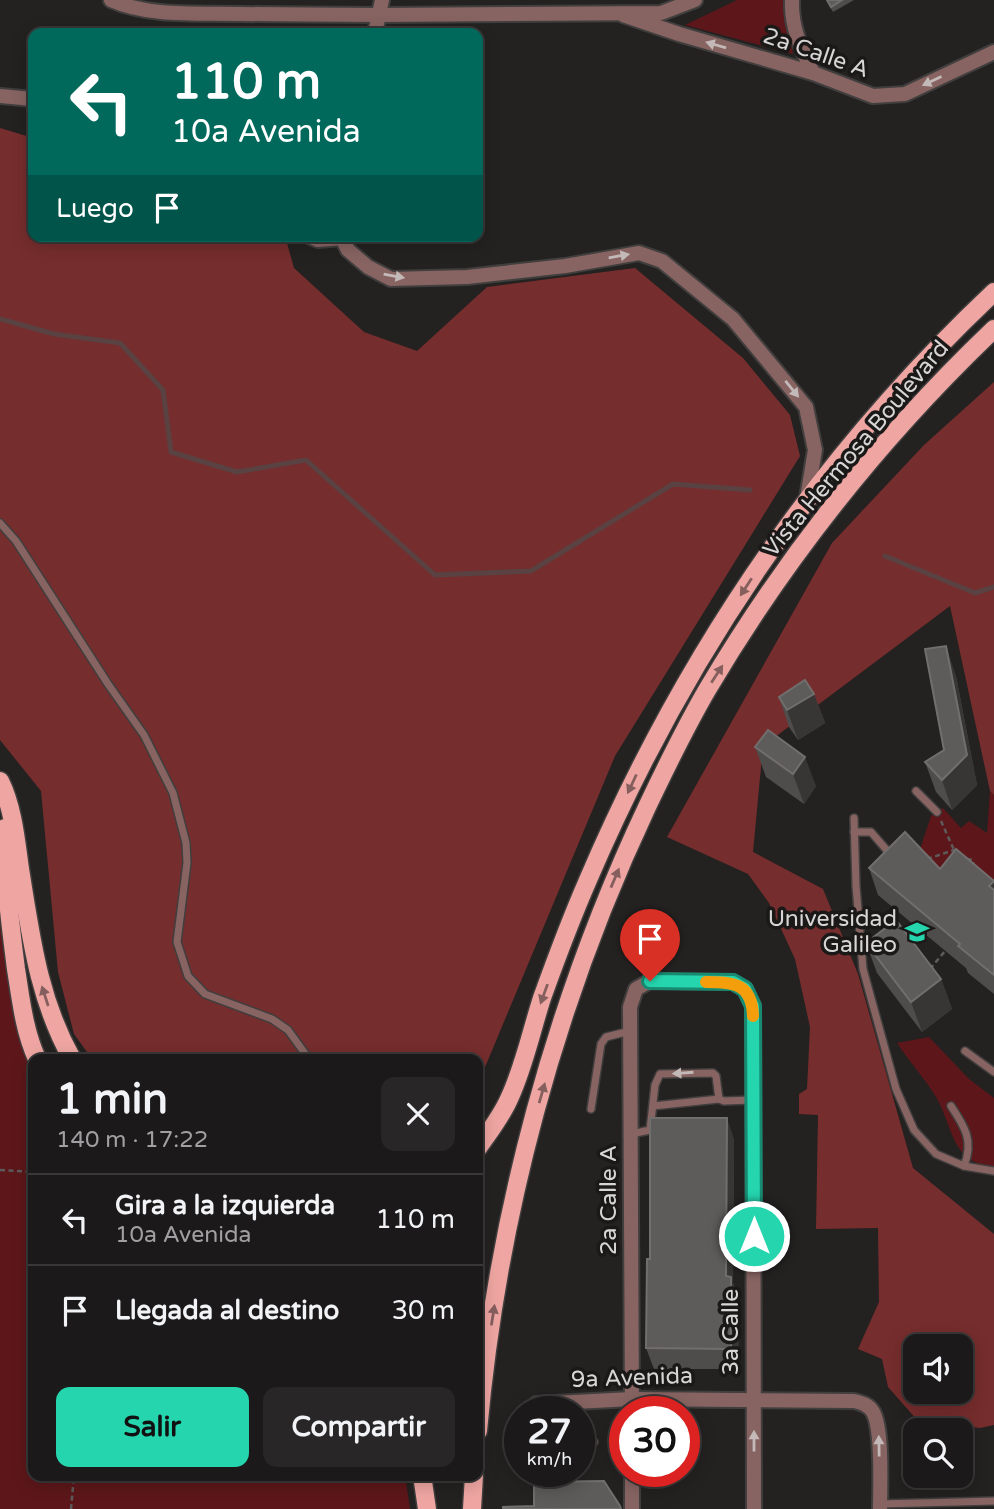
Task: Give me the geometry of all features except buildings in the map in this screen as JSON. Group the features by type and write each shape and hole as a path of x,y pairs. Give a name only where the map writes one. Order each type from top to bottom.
{"main road":[{"name":"Vista Hermosa Boulevard","path":"483,1141 509,1098 542,998 587,880 692,669 807,498 890,399 994,292"},
{"name":"Vista Hermosa Boulevard","path":"483,1378 499,1276 534,1124 587,948 637,828 672,755 707,690 811,533 921,403 994,329"},
{"path":"3,787 4,867 12,940 24,1020 35,1054"},
{"path":"3,787 37,972 50,1013 70,1054"},
{"path":"423,1481 427,1509"},
{"path":"472,1509 474,1481"}],"street":[{"path":"111,0 121,5 149,10 213,7 380,7 619,13 661,13 695,0"},
{"path":"792,0 796,38 813,73"},
{"path":"376,28 380,7"},
{"name":"2a Calle A","path":"619,13 679,34 813,73 873,96 905,94 994,52"},
{"path":"0,96 28,99"},
{"path":"344,242 348,250 368,267 391,279 467,277 565,266 639,253 662,261 733,319 806,407 815,450 807,498"},
{"name":"3a Calle","path":"636,989 650,981 733,982 745,989 753,1006 754,1509"},
{"name":"2a Calle A","path":"632,1396 630,1007 636,989"},
{"name":"9a Avenida","path":"700,1402 754,1399 854,1401 866,1405 873,1412 878,1427 880,1506"},
{"path":"632,1487 632,1509"}],"lane":[{"path":"0,523 16,541 144,735 173,793 186,843 187,863 177,942 188,976 205,994 272,1019 295,1038 306,1054"},
{"path":"916,790 937,812"},
{"path":"854,818 863,969 896,1089 914,1130 936,1154 964,1166 994,1171"},
{"path":"854,832 872,832 894,858"},
{"path":"592,1108 601,1044 606,1037 630,1031"},
{"path":"965,1051 994,1072"},
{"path":"650,1130 656,1079 660,1074 713,1073 716,1076 719,1099"},
{"path":"653,1106 719,1099 753,1100"},
{"path":"951,1106 969,1137 970,1147 964,1166"},
{"path":"631,1135 659,1130"},
{"path":"880,1506 994,1501"}],"path":[{"path":"937,812 954,850 969,866 980,872"},
{"path":"919,863 954,850"},
{"path":"966,860 973,860 969,866"},
{"path":"926,975 946,951"},
{"path":"0,1170 28,1172"},
{"path":"71,1509 73,1481"}],"shaded area":[{"path":"737,0 786,0 786,18 793,54 685,25"},
{"path":"0,128 28,136 28,242 287,242 294,268 364,332 417,351 487,287 635,268 743,358 790,415 800,456 615,756 483,1072 483,1054 88,1054 74,1034 58,972 41,791 0,740"},
{"path":"994,382 994,795 990,791 950,606 763,746 753,852 823,889 858,974 913,1168 994,1234 994,1425 980,1428 973,1427 973,1418 915,1418 903,1404 888,1387 882,1359 858,1349 879,1302 878,1228 816,1229 818,1115 799,1114 799,1094 807,1089 810,1027 795,959 769,903 748,874 667,837 832,543 924,445"},
{"path":"990,791 994,795 994,887 948,894 919,852 931,816 943,808 961,828 969,821 987,833"},
{"path":"0,915 14,1017 28,1063 28,1481 406,1481 410,1509 0,1509"},
{"path":"929,1037 969,1079 994,1098 994,1168 980,1164 961,1151 936,1097 897,1043"}],"waterway":[{"path":"0,319 54,334 120,343 163,390 171,452 237,472 306,460 435,575 531,571 673,484 750,490"},
{"path":"885,556 975,593 994,587"}],"slow traffic":[{"path":"706,982 733,982 745,989 753,1006 753,1016"}],"place":[{"name":"Universidad Galileo","path":"917,932"}],"route":[{"path":"650,981 733,982 745,989 753,1006 754,1236"}]}
